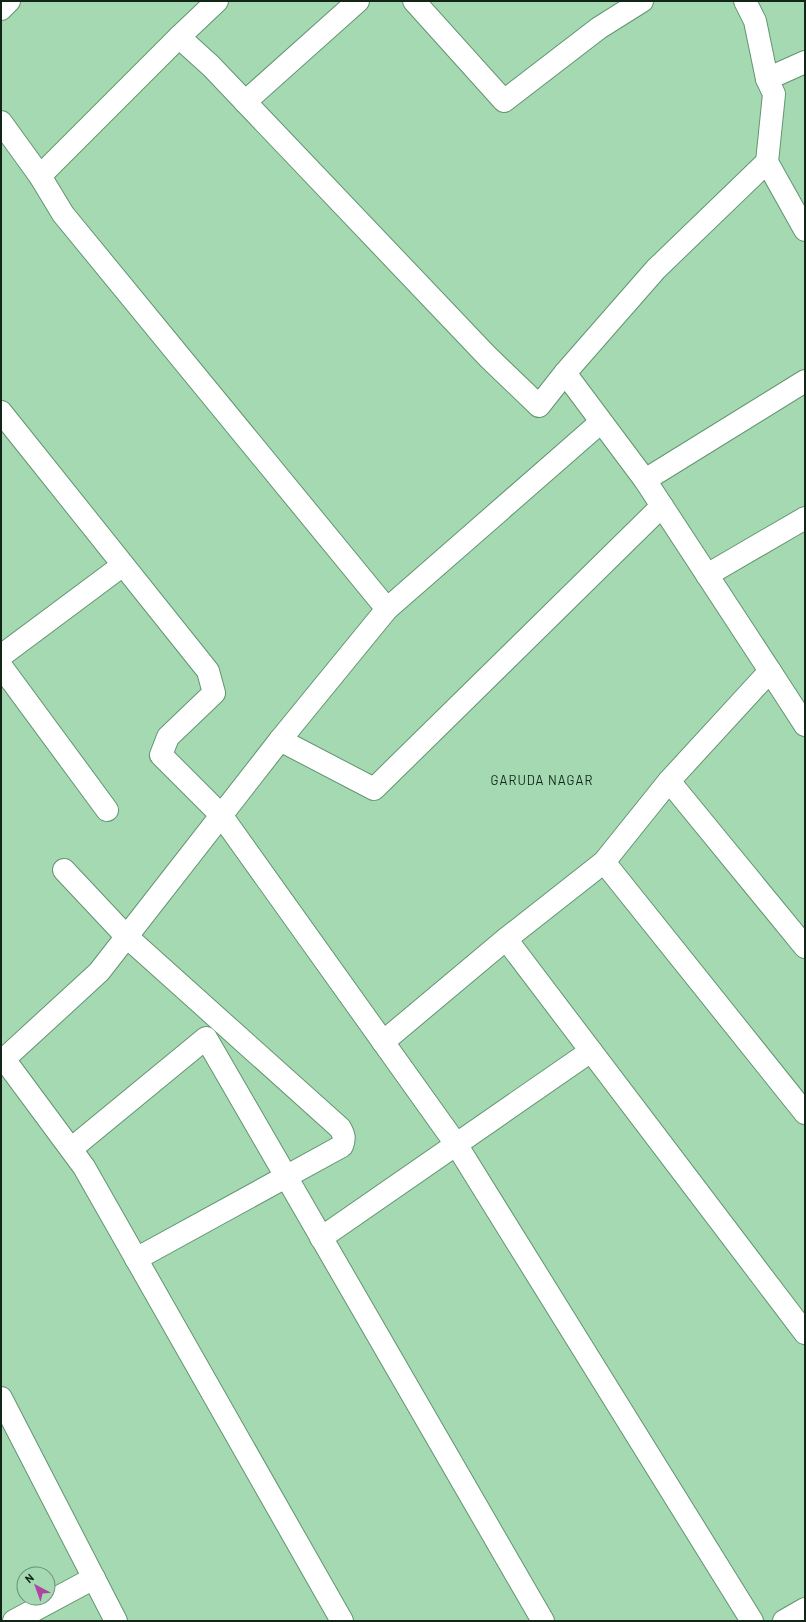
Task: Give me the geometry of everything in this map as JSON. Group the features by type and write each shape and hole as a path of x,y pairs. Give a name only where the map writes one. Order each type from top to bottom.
{"street":[{"path":"1,9 9,1"},
{"path":"40,176 217,1"},
{"path":"245,102 358,1"},
{"path":"414,1 504,101 599,28 642,1"},
{"path":"745,1 755,21 768,80 774,94 767,162 803,223"},
{"path":"179,38 211,66 488,357 539,406 565,373 656,269 767,162"},
{"path":"768,80 805,62"},
{"path":"1,122 40,176 63,214 388,610"},
{"path":"565,373 645,480 770,671 799,702 805,725"},
{"path":"645,480 805,381"},
{"path":"1,412 208,671 214,693 168,737 161,755 221,815 456,1144 752,1621"},
{"path":"342,1621 84,1167 3,1061 98,972 280,740 388,610 601,422"},
{"path":"280,740 374,789 662,506"},
{"path":"707,574 805,518"},
{"path":"1,656 123,564"},
{"path":"1,666 107,810"},
{"path":"383,1042 506,939 604,862 669,781 770,671"},
{"path":"669,781 805,947"},
{"path":"604,862 805,1113"},
{"path":"64,870 126,936 340,1128 345,1139 342,1146 136,1259"},
{"path":"506,939 805,1332"},
{"path":"71,1150 206,1038 543,1621"},
{"path":"321,1238 591,1051"},
{"path":"1,1398 116,1621"},
{"path":"14,1621 94,1578"}],"district":[{"name":"GARUDA NAGAR","path":"542,780"}]}
